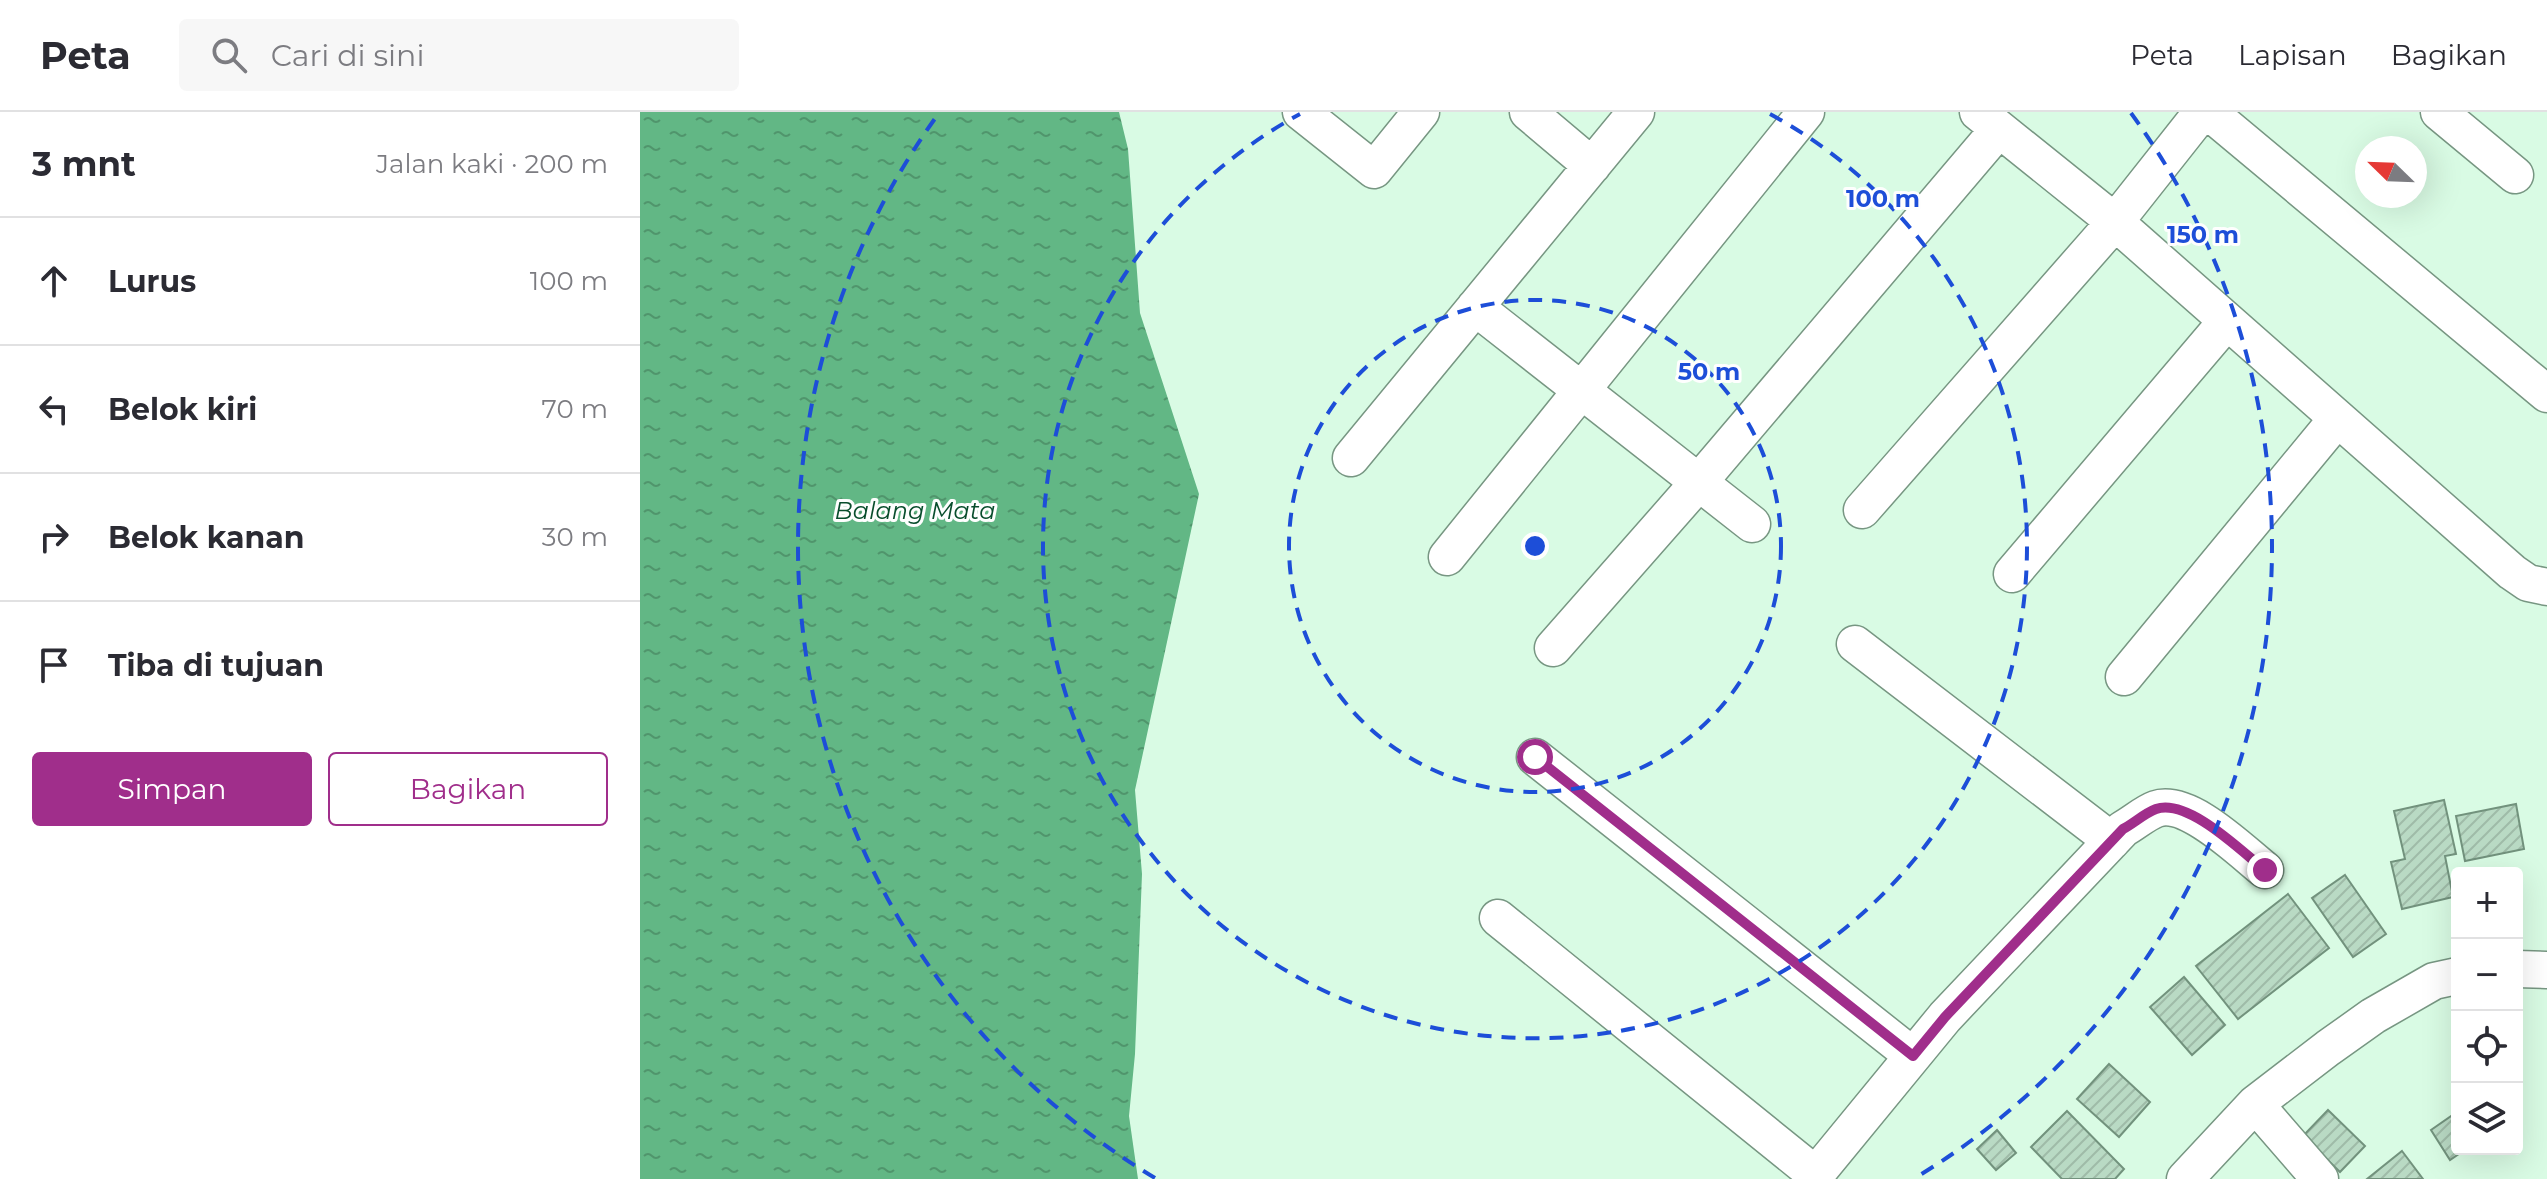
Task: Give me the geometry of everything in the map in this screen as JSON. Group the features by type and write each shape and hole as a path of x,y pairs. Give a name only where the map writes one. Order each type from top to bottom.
{"street":[{"path":"1301,112 1374,170 1421,112"},
{"path":"1528,112 1592,166"},
{"path":"1351,458 1636,112"},
{"path":"1447,557 1806,112"},
{"path":"1862,510 2115,222 2202,112"},
{"path":"2209,112 2547,394"},
{"path":"2439,112 2515,175"},
{"path":"1553,648 1699,482 1989,120 2115,222 2512,572 2528,583 2547,587"},
{"path":"1475,307 1752,524"},
{"path":"2012,574 2227,321"},
{"path":"2124,677 2337,419"},
{"path":"1855,644 2112,841"},
{"path":"1535,757 1913,1056"},
{"path":"1498,918 1814,1177 1945,1017 2123,829 2158,808 2178,809 2195,816 2265,870"},
{"path":"2523,969 2547,970"},
{"path":"2185,1179 2255,1104 2373,1016 2434,981 2451,977"},
{"path":"2255,1104 2320,1179"}],"water":[{"name":"Balang Mata","path":"640,112 1119,112 1128,149 1140,313 1199,494 1135,790 1142,874 1135,1054 1129,1116 1138,1179 640,1179"}],"building":[{"path":"2444,800 2456,854 2445,856 2451,897 2402,909 2391,862 2405,859 2394,811"},
{"path":"2516,804 2524,849 2465,861 2456,816"},
{"path":"2345,875 2386,934 2353,957 2312,898"},
{"path":"2288,894 2329,948 2238,1019 2196,966"},
{"path":"2184,977 2225,1025 2192,1055 2150,1007"},
{"path":"2109,1064 2150,1102 2119,1137 2077,1099"},
{"path":"2328,1110 2365,1146 2340,1172 2303,1136"},
{"path":"2067,1111 2124,1169 2115,1179 2062,1179 2031,1147"},
{"path":"2451,1116 2451,1155 2457,1155 2450,1160 2431,1130"},
{"path":"1997,1130 2016,1153 1996,1170 1977,1149"},
{"path":"2402,1151 2423,1179 2367,1179"}],"route":[{"path":"1535,757 1913,1056 1945,1017 2123,829 2158,808 2178,809 2195,816 2265,870"}]}
